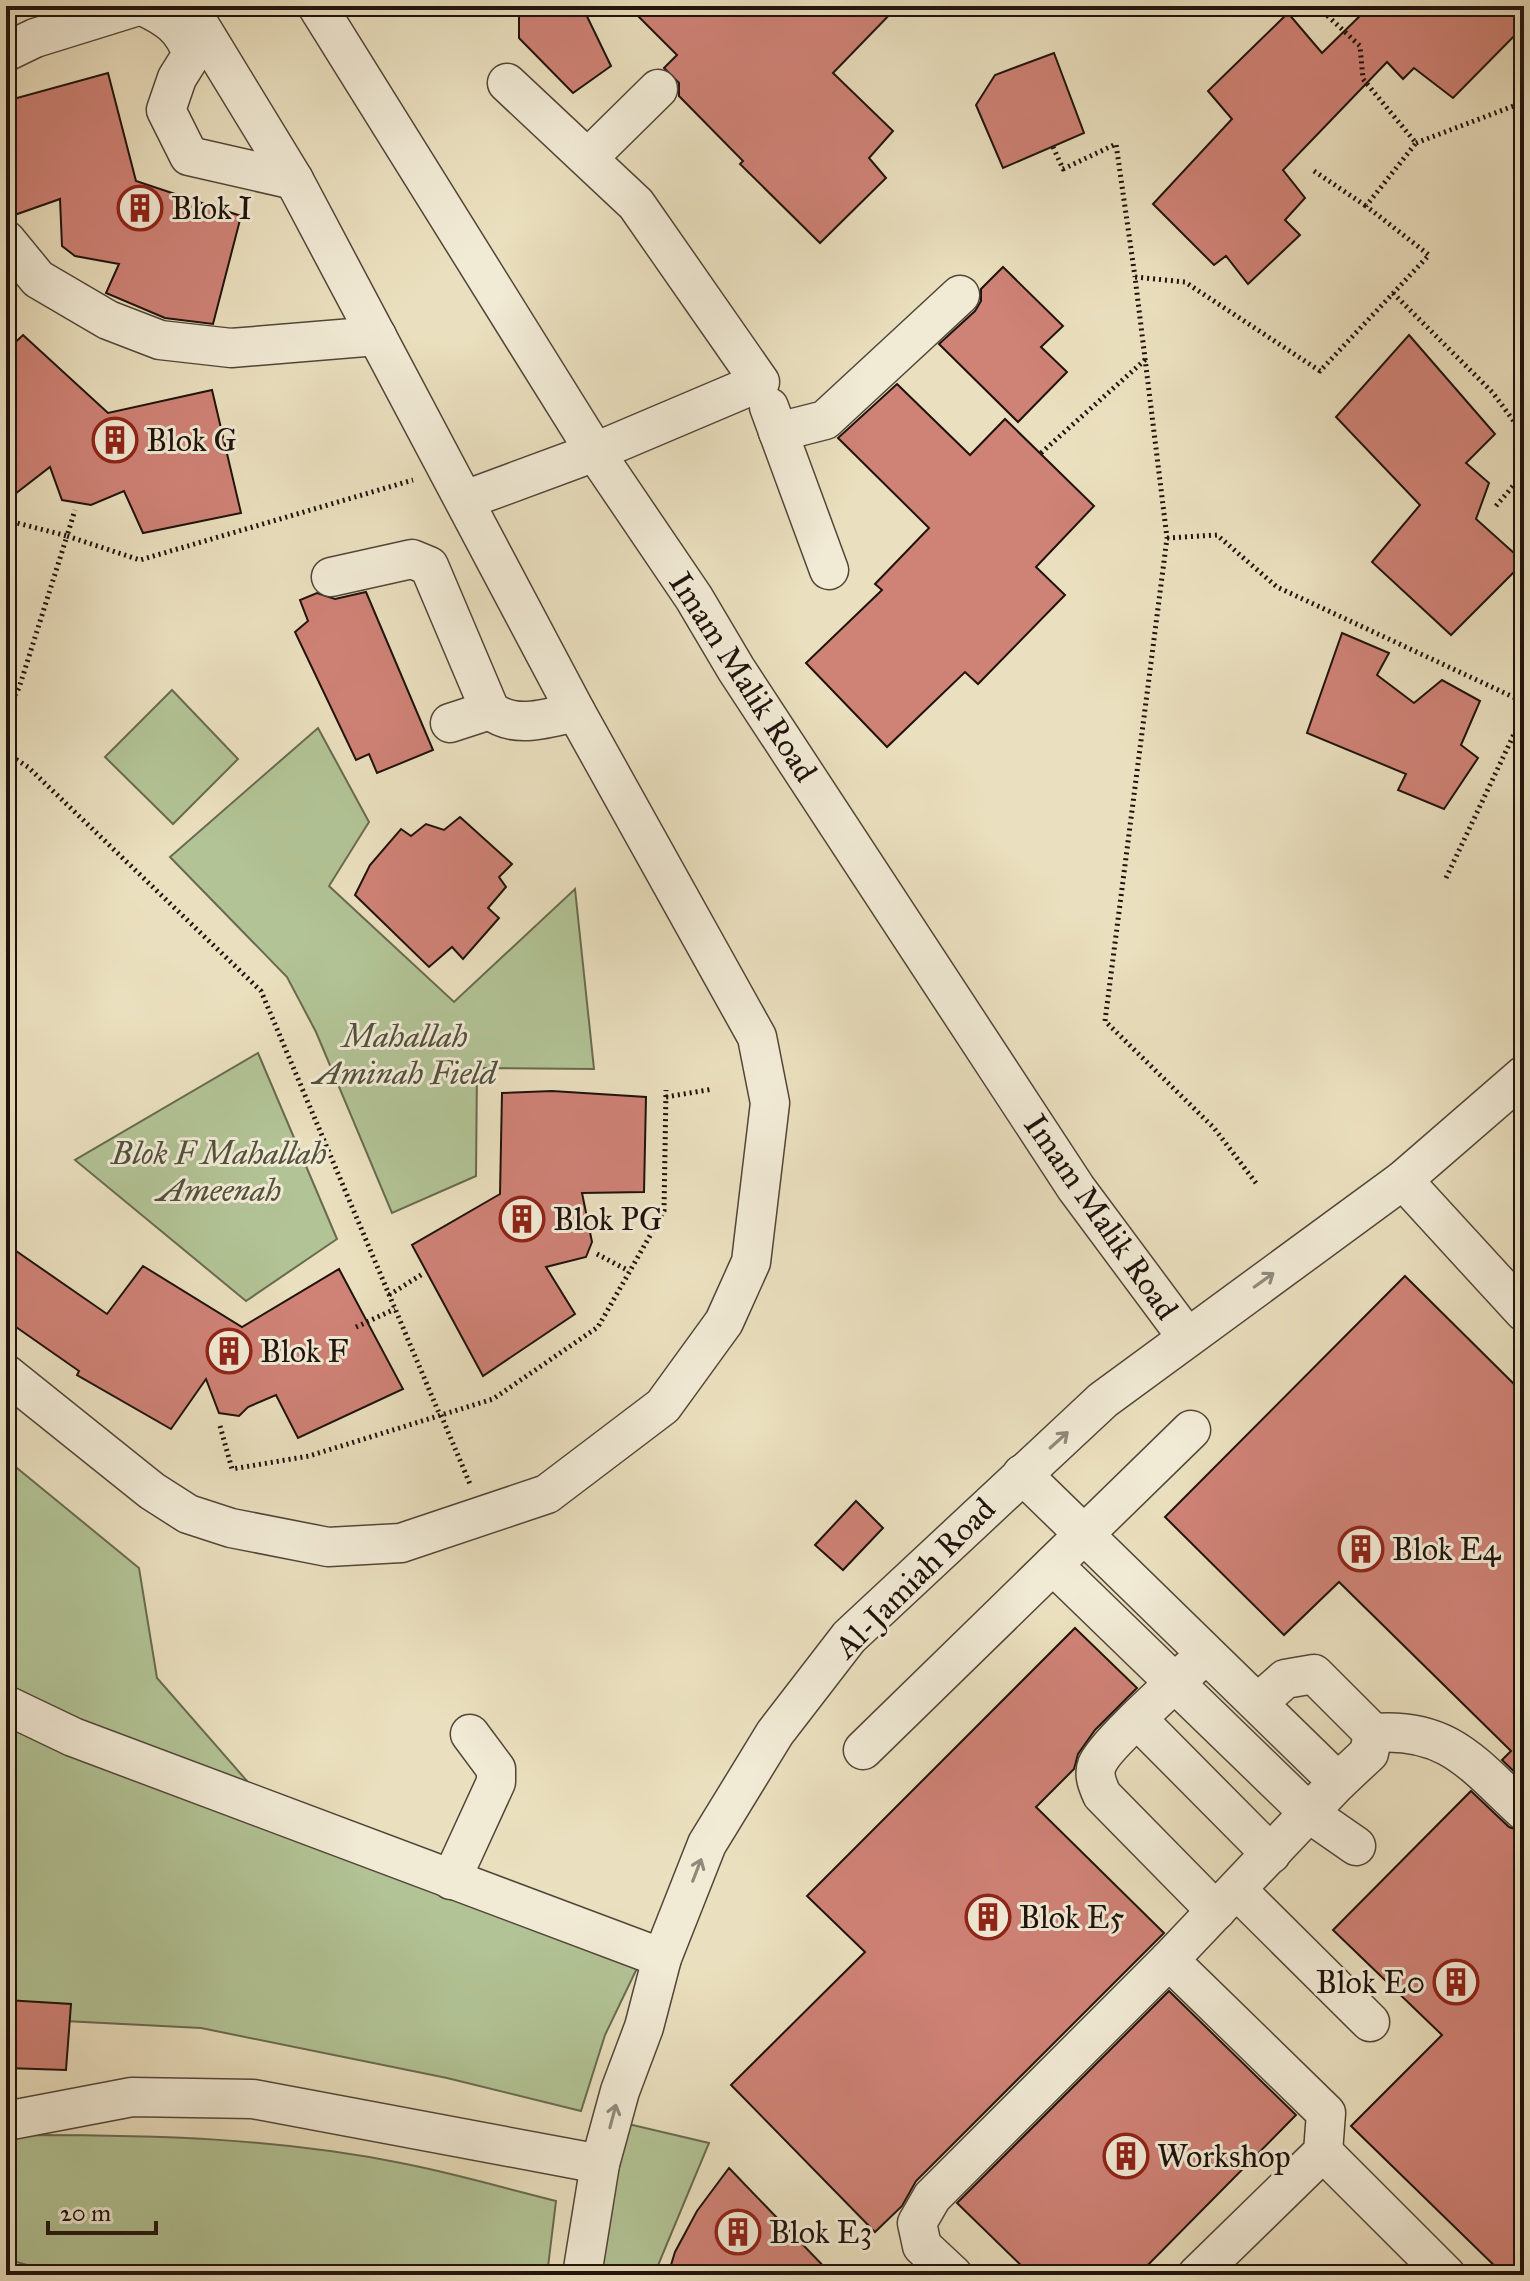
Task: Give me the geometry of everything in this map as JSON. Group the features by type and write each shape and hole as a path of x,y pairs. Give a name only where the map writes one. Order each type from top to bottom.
{"street":[{"path":"6,52 35,38 140,6 172,20 185,34 192,54 177,78 166,110 189,156 294,180"},
{"path":"6,1374 152,1491 188,1514 231,1528 328,1547 401,1543 547,1494 663,1406 724,1322 751,1262 770,1103 757,1037 576,712 294,180 188,6"},
{"name":"Imam Malik Road","path":"317,6 595,452 694,598 736,669 1076,1188 1186,1336"},
{"path":"507,83 636,204 760,382 829,570"},
{"path":"588,158 658,89"},
{"path":"6,240 38,279 108,320 160,340 231,348 377,336"},
{"path":"778,432 825,420 960,295"},
{"path":"458,485 595,452 760,382"},
{"path":"331,577 412,559 429,566 490,710 504,721 522,722 576,712"},
{"path":"450,723 490,710"},
{"name":"Al-Jamiah Road","path":"582,2275 600,2164 662,1958 707,1844 775,1733 849,1637 1103,1400 1186,1336 1403,1180 1524,1075"},
{"path":"1403,1180 1524,1312"},
{"path":"863,1750 1191,1430"},
{"path":"1022,1474 1338,1782"},
{"path":"1053,1565 1137,1642 1310,1814 1356,1846"},
{"path":"1137,1642 1167,1614"},
{"path":"1207,1653 1096,1765 1096,1781 1102,1795 1370,2022"},
{"path":"1258,1703 1285,1679 1314,1674 1373,1733"},
{"path":"6,1705 73,1737 662,1958"},
{"path":"1138,1720 1271,1854"},
{"path":"1373,1733 1406,1730 1438,1738 1471,1762 1524,1811"},
{"path":"953,2275 922,2246 917,2223 932,2197 1169,1960 1369,1753 1373,1733"},
{"path":"451,1880 488,1806 496,1782 496,1769 470,1734"},
{"path":"1169,1960 1326,2113 1323,2152 1197,2275"},
{"path":"6,2121 132,2097 253,2099 600,2164"},
{"path":"1323,2152 1446,2275"}],"path":[{"path":"1317,6 1360,46 1363,79 1416,143"},
{"path":"1366,206 1416,143 1523,104"},
{"path":"1053,147 1063,169 1116,144 1167,538 1105,1021 1214,1128 1256,1183"},
{"path":"1135,277 1185,282 1320,371 1429,255 1366,206 1314,171"},
{"path":"1393,293 1493,393 1524,435"},
{"path":"1041,453 1146,359"},
{"path":"1496,506 1524,473"},
{"path":"6,520 140,560 458,485"},
{"path":"6,711 19,688 75,510"},
{"path":"1167,538 1217,535 1277,587 1524,702"},
{"path":"1446,878 1524,713"},
{"path":"6,753 28,767 261,991 473,1490"},
{"path":"220,1426 232,1469 309,1456 493,1399 598,1327 664,1211 666,1094 713,1089"},
{"path":"597,1254 629,1271"},
{"path":"389,1295 424,1273"},
{"path":"356,1327 395,1309"}],"green space":[{"path":"172,690 238,759 173,824 105,757"},
{"name":"Mahallah Aminah Field","path":"318,728 369,822 329,886 454,1002 575,889 594,1069 477,1068 476,1176 392,1213 316,1032 287,977 170,857"},
{"name":"Blok F Mahallah Ameenah","path":"258,1053 337,1239 246,1301 75,1160"},
{"path":"6,1459 139,1568 157,1678 254,1789 641,1960 605,2035 581,2111 447,2078 201,2028 6,2018"},
{"path":"607,2119 709,2143 654,2275 582,2275"},
{"path":"29,2135 169,2137 308,2148 420,2167 556,2201 547,2275 62,2275 6,2259 6,2141"}],"building":[{"path":"519,6 582,6 611,66 573,93 519,38"},
{"path":"628,6 898,6 833,73 893,131 869,158 886,178 820,243 740,164 743,161 679,96 679,83 664,68 677,55"},
{"path":"1370,6 1524,6 1524,26 1453,98 1414,68 1403,79 1387,62 1283,170 1305,198 1285,220 1300,235 1248,284 1226,256 1214,265 1153,204 1232,119 1208,91 1288,13 1322,53"},
{"path":"1054,53 1084,133 1003,168 976,105 995,75"},
{"name":"Blok I","path":"108,73 136,181 241,216 213,324 165,318 106,293 119,264 75,256 62,246 60,199 6,218 6,101"},
{"path":"1003,267 1063,326 1041,347 1067,372 1018,422 939,344 975,311 981,301 981,289"},
{"name":"Blok G","path":"23,335 108,413 212,390 241,513 143,533 124,491 91,505 62,500 50,467 6,501 6,351"},
{"path":"1409,335 1495,434 1466,463 1489,483 1476,519 1524,562 1451,635 1372,562 1420,505 1336,417"},
{"path":"897,384 970,455 1005,419 1094,506 1036,567 1065,595 978,684 965,672 887,747 806,663 882,590 875,584 929,528 838,438"},
{"path":"366,592 433,750 377,773 369,754 356,760 295,632 308,621 300,600 317,593 335,599"},
{"path":"1342,633 1389,653 1377,675 1414,703 1442,680 1480,701 1461,745 1478,758 1444,809 1398,790 1406,774 1307,733"},
{"path":"460,817 512,864 499,877 506,887 488,908 499,918 463,959 452,947 429,967 355,895 370,865 401,829 411,836 426,824 444,830"},
{"name":"Blok PG","path":"552,1091 646,1097 644,1192 582,1193 592,1242 586,1257 546,1267 575,1314 483,1376 412,1245 500,1194 502,1093"},
{"name":"Blok F","path":"6,1244 107,1314 143,1266 242,1327 339,1269 403,1389 298,1438 276,1395 248,1407 239,1416 219,1413 206,1379 171,1429 77,1375 79,1371 6,1320"},
{"name":"Blok E4","path":"1405,1276 1524,1394 1524,1781 1502,1760 1511,1751 1339,1582 1284,1635 1165,1517"},
{"path":"856,1501 883,1528 843,1570 815,1545"},
{"name":"Blok E5","path":"1075,1628 1137,1688 1095,1730 1078,1754 1074,1769 1036,1807 1164,1933 916,2181 902,2206 875,2232 731,2085 865,1952 807,1896"},
{"name":"Blok E0","path":"1471,1791 1509,1827 1524,1832 1524,2275 1504,2275 1351,2126 1442,2035 1333,1930"},
{"name":"Workshop","path":"1169,1991 1296,2115 1138,2275 1031,2275 957,2203"},
{"path":"6,2000 71,2004 66,2070 6,2068"},
{"name":"Blok E3","path":"729,2168 832,2275 668,2275 675,2252 697,2211"}],"place":[{"name":"Blok I","path":"140,208"},
{"name":"Blok G","path":"115,440"},
{"name":"Blok PG","path":"522,1219"},
{"name":"Blok F","path":"229,1351"},
{"name":"Blok E4","path":"1361,1549"},
{"name":"Blok E5","path":"988,1917"},
{"name":"Blok E0","path":"1456,1982"},
{"name":"Workshop","path":"1126,2156"},
{"name":"Blok E3","path":"738,2232"}]}
